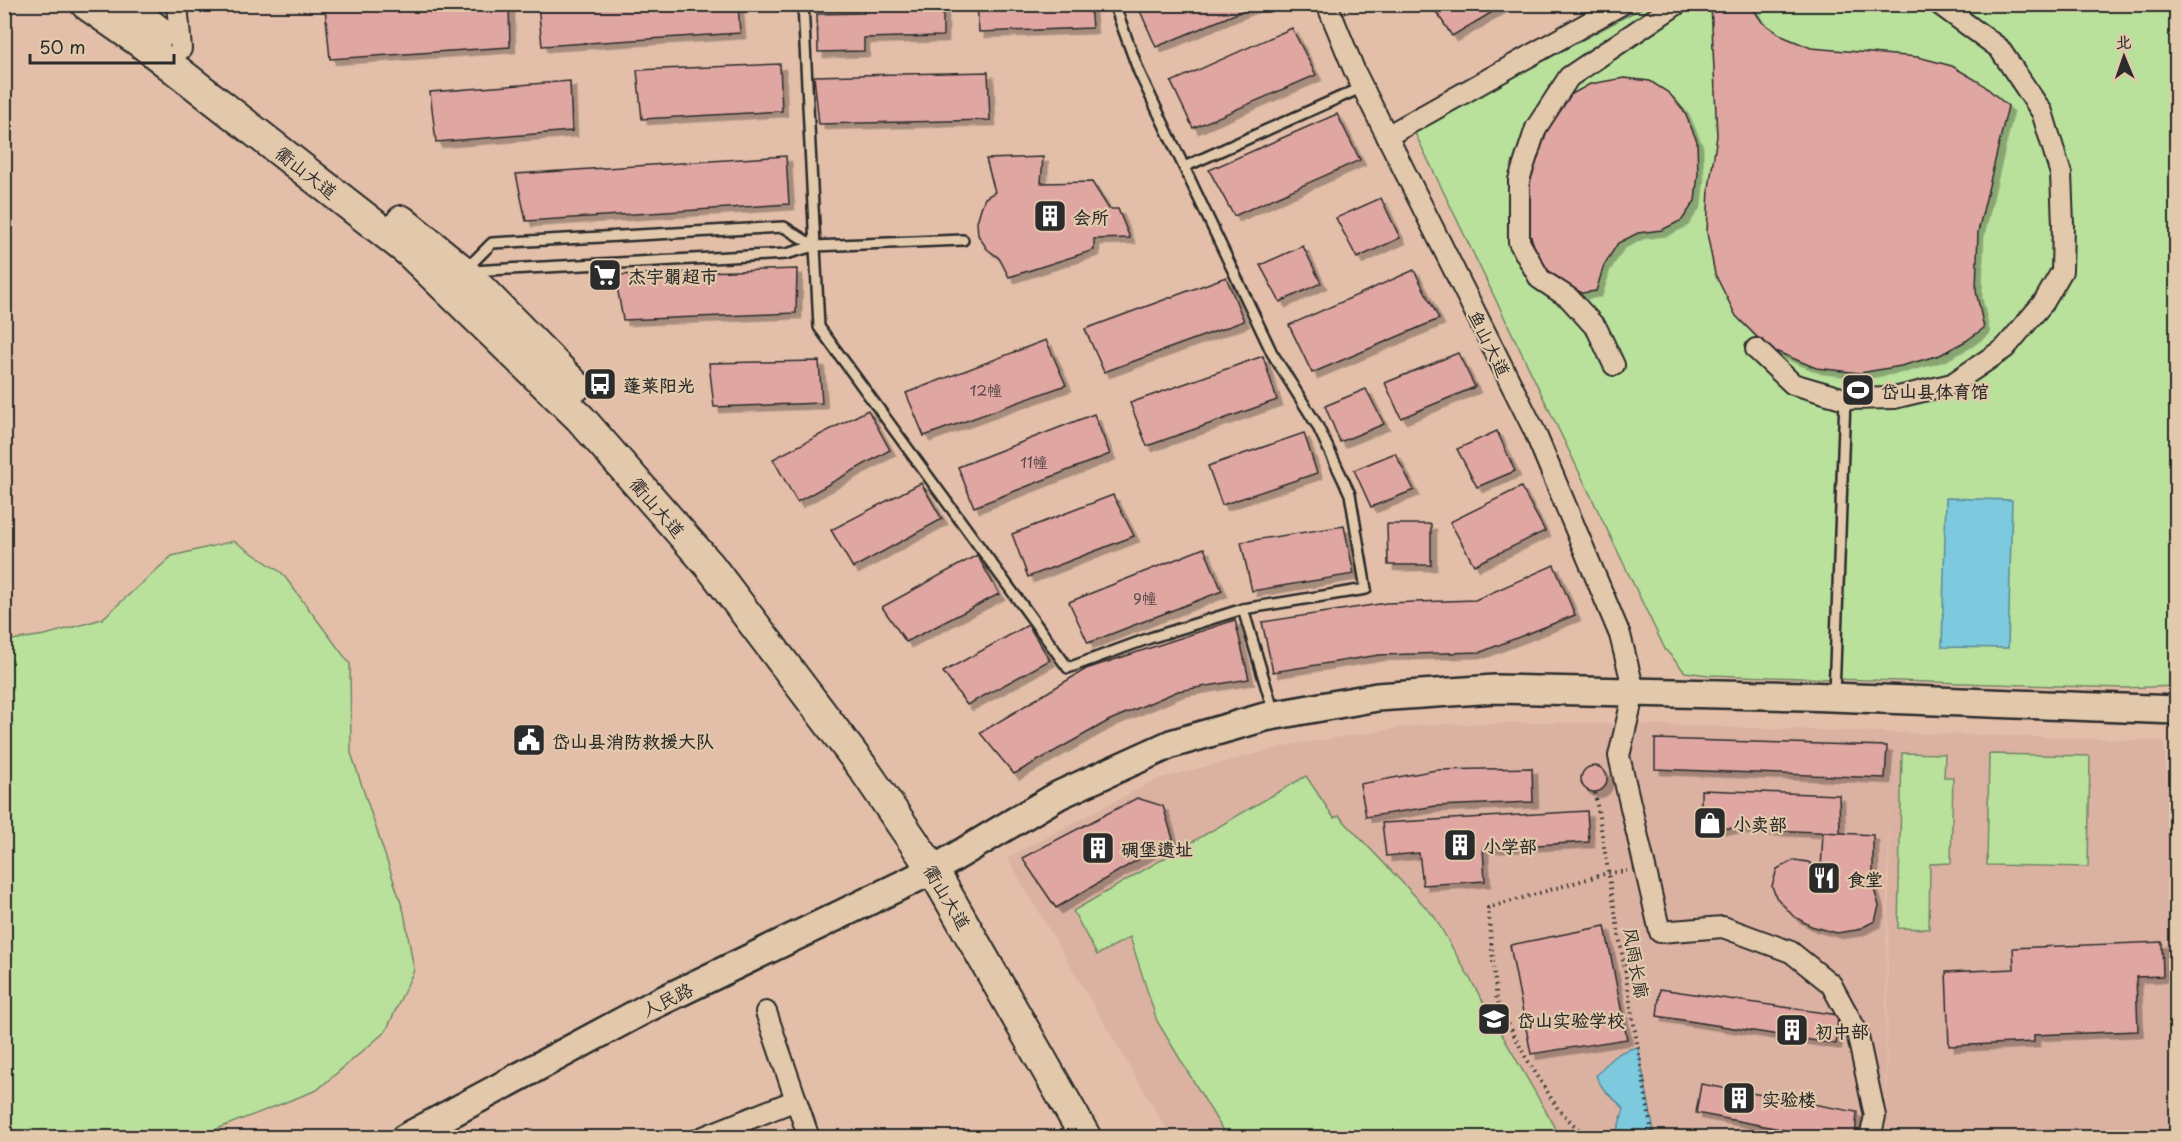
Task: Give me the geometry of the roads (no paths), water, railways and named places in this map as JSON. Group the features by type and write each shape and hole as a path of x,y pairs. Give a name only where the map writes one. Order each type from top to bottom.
{"main road":[{"name":"衢山大道","path":"86,4 143,44 408,251 580,418 711,566 863,768 941,865 1109,1137"},
{"name":"衢山大道","path":"134,6 181,49 463,271 595,405 726,554 879,756 941,865 1086,1137"}],"street":[{"path":"177,4 181,49"},
{"name":"鱼山大道","path":"1327,4 1363,87 1534,430 1620,635 1634,691"},
{"path":"1387,136 1622,4"},
{"path":"1614,365 1597,329 1569,298 1540,279 1519,242 1519,180 1536,128 1569,77 1677,4"},
{"path":"1756,349 1793,384 1845,399 1894,398 1952,384 2005,348 2044,302 2062,271 2061,174 2042,112 1999,48 1939,4"},
{"name":"人民路","path":"405,1137 651,1006 941,865 1059,795 1171,744 1275,716 1377,698 1495,689 1834,697 2176,710"},
{"path":"1634,691 1619,756 1660,932 1723,927 1791,952 1831,984 1857,1032 1875,1116 1870,1137"},
{"path":"766,1012 809,1137"},
{"path":"701,1137 796,1100"}],"lane":[{"path":"803,4 819,327 1068,669 1150,638 1243,609 1366,589 1350,494 1317,425 1272,353 1139,72 1114,4"},
{"path":"1184,167 1363,87"},
{"path":"463,271 492,243 784,227 814,246"},
{"path":"463,271 786,254 814,246 963,240"},
{"path":"1834,697 1845,399"},
{"path":"1243,609 1275,716"}],"water":[{"path":"1946,498 2012,500 2008,648 1942,647"},
{"path":"1638,1047 1655,1137 1615,1137 1624,1109 1605,1090 1596,1076 1614,1057"}],"place":[{"name":"会所","path":"1050,216"},
{"name":"杰宇朤超市","path":"605,275"},
{"name":"蓬莱阳光","path":"600,384"},
{"name":"岱山县体育馆","path":"1858,390"},
{"name":"岱山县消防救援大队","path":"529,740"},
{"name":"小卖部","path":"1710,823"},
{"name":"小学部","path":"1460,845"},
{"name":"碉堡遗址","path":"1098,848"},
{"name":"食堂","path":"1824,878"},
{"name":"岱山实验学校","path":"1494,1019"},
{"name":"初中部","path":"1792,1030"},
{"name":"实验楼","path":"1739,1098"}]}
